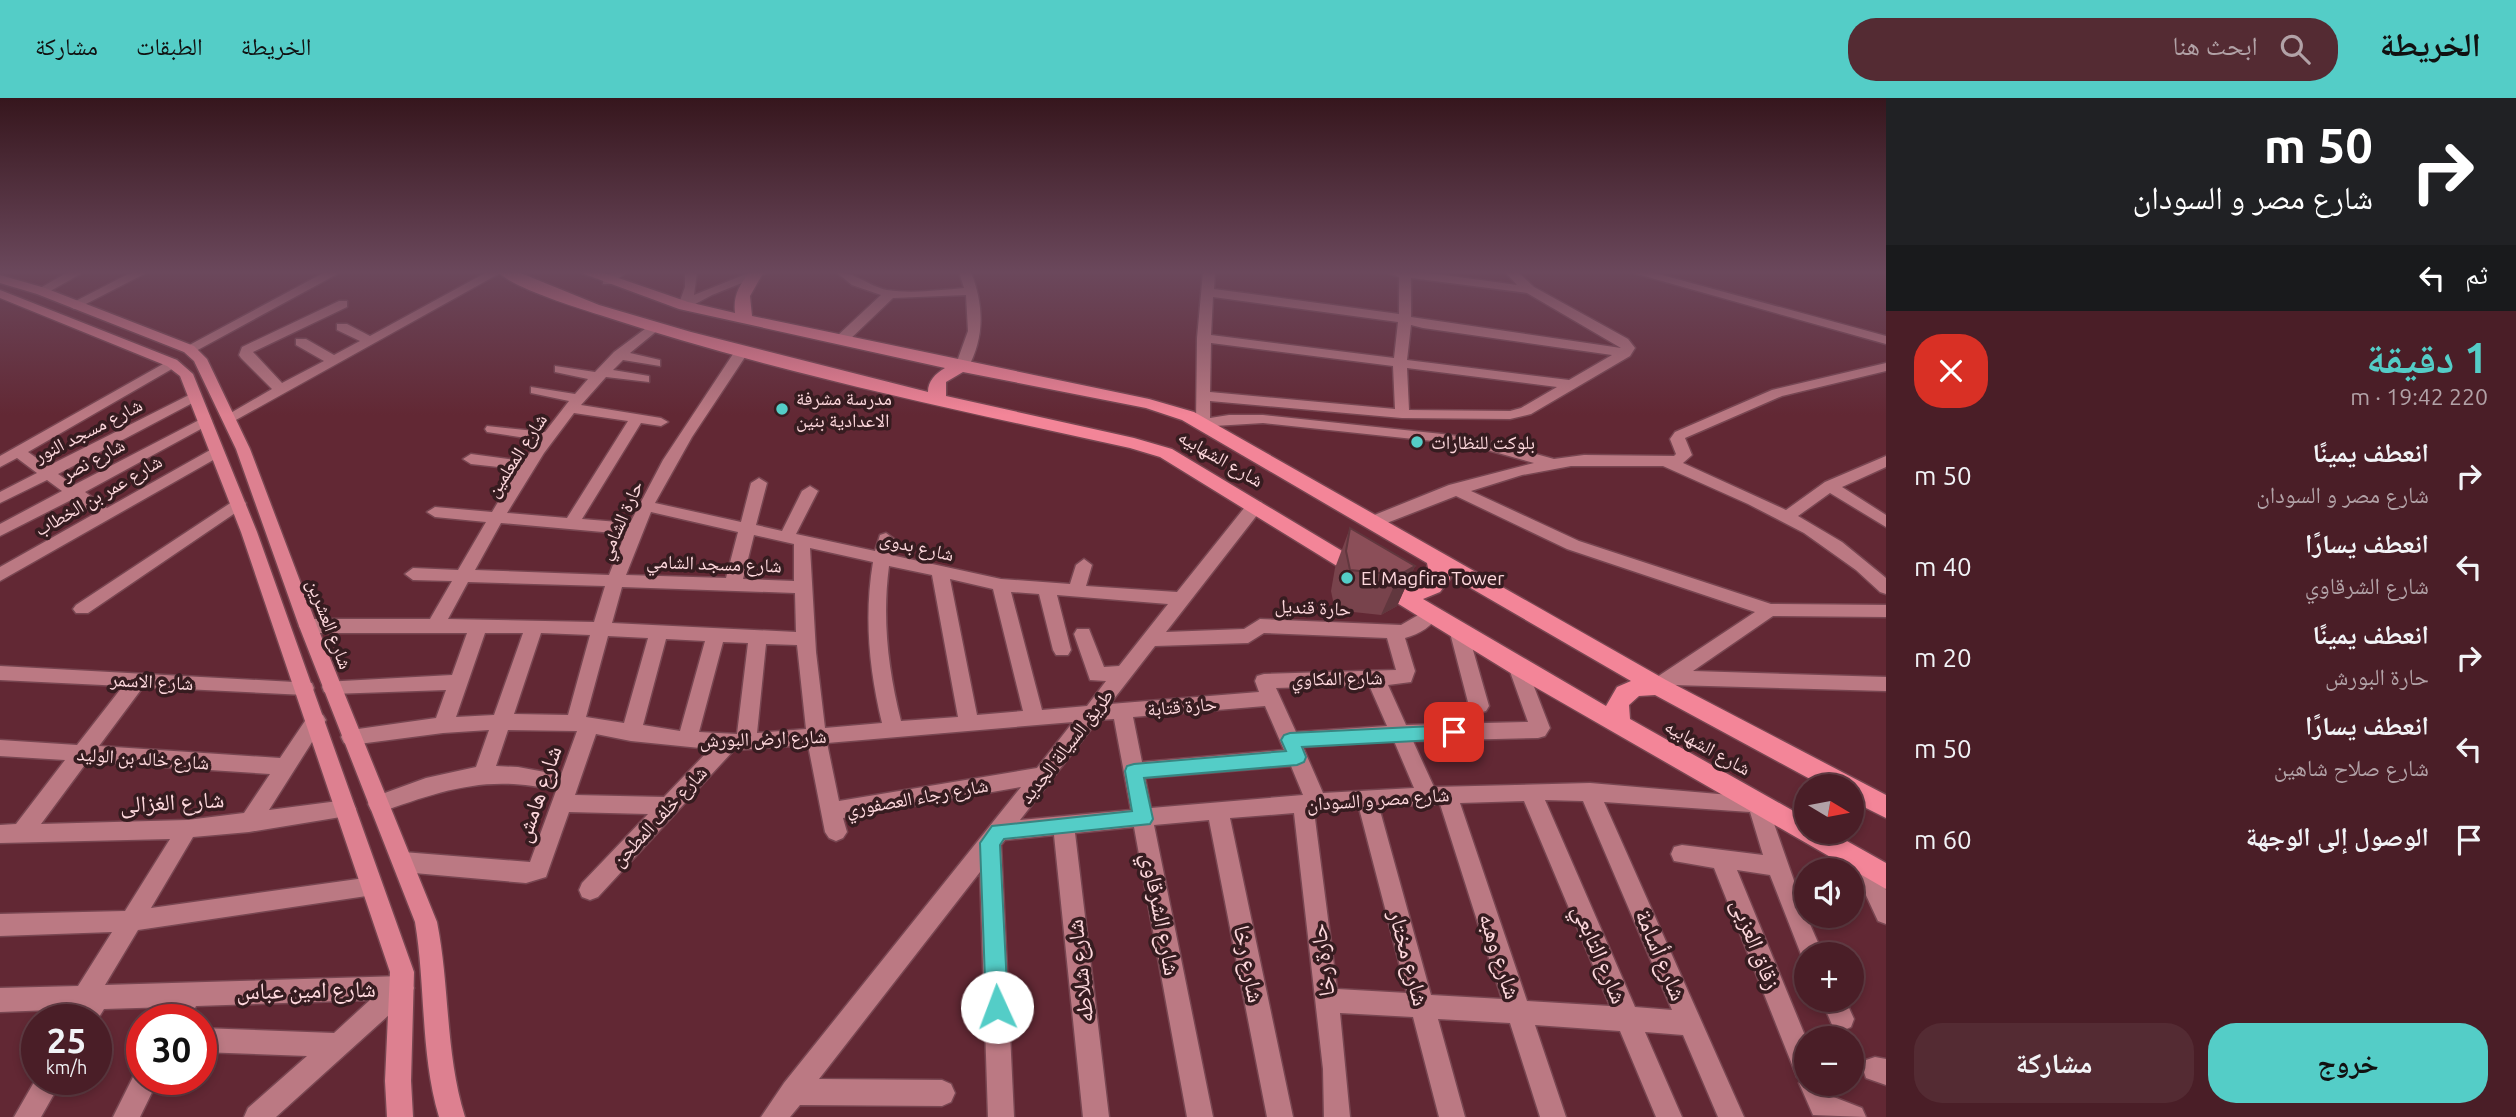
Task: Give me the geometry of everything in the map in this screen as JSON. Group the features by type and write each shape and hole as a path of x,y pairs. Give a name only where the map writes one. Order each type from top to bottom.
{"highway":[{"name":"شارع الشهابيه","path":"630,320 873,386 1151,447 1181,461 1517,666 1794,824"},
{"name":"شارع الشهابيه","path":"748,320 895,353 1168,408 1203,424 1437,560 1666,682 1825,774"},
{"path":"873,386 886,384 903,373 906,366 903,359 895,353"},
{"path":"940,401 935,391 938,381 947,373 962,367"},
{"path":"1403,594 1427,591 1435,586 1440,579 1437,560"},
{"path":"1619,725 1617,703 1623,695 1632,689 1666,682"},
{"path":"1864,795 1886,807"},
{"name":"شارع الشهابيه","path":"1829,844 1854,858"},
{"name":"شارع الشهابيه","path":"1864,864 1886,877"}],"main road":[{"path":"64,320 172,363 186,374 238,503 305,688 402,972 403,1002 397,1057 400,1117"},
{"path":"113,320 189,349"},
{"path":"117,340 138,329"},
{"name":"شارع العشرين","path":"189,349 201,359 243,449 331,687 426,922 431,947 439,1070 453,1117"},
{"path":"335,777 362,765"}],"street":[{"path":"189,349 272,320"},
{"path":"280,320 246,353 281,390"},
{"path":"229,418 409,320"},
{"path":"841,340 863,320"},
{"path":"962,367 973,340 977,320"},
{"path":"1205,320 1203,424 1229,419 1262,419 1442,438 1481,444 1555,464"},
{"path":"1402,414 1400,362 1405,320"},
{"path":"1407,320 1625,353"},
{"path":"1203,396 1402,414 1517,414 1625,353 1628,348 1619,339 1584,320"},
{"path":"1811,320 1886,340"},
{"path":"342,327 370,341"},
{"name":"شارع المعلمين","path":"436,625 498,517 549,437 574,403 600,375 653,327"},
{"path":"1204,338 1569,384"},
{"path":"301,342 334,361"},
{"name":"حارة الشامي","path":"582,724 601,629 635,529 688,429 742,351"},
{"path":"619,355 654,363"},
{"path":"0,462 172,363"},
{"path":"1373,522 1455,489 1555,464 1589,460 1678,460 1684,455 1677,439 1680,435 1766,397 1886,367"},
{"path":"560,369 643,380"},
{"path":"536,390 574,403 661,422"},
{"name":"شارع مسجد النور","path":"0,498 195,397"},
{"path":"572,523 636,418"},
{"name":"شارع نصر","path":"0,531 205,421"},
{"path":"492,429 549,437"},
{"path":"18,452 106,515"},
{"name":"شارع عمر بن الخطاب","path":"0,575 217,452"},
{"path":"471,460 529,466"},
{"path":"1665,461 1788,516 1824,536 1859,561 1886,589"},
{"path":"1788,516 1830,486 1886,461"},
{"path":"733,584 759,483"},
{"path":"1830,486 1886,522"},
{"path":"1455,489 1573,545 1770,610 1886,611"},
{"path":"810,492 794,540 802,587 815,737 836,832"},
{"path":"82,608 238,503"},
{"name":"شارع بدوى","path":"647,506 940,574 1002,585 1182,599"},
{"name":"طريق السيالة الجديد","path":"774,1117 1255,506"},
{"path":"435,512 635,529"},
{"path":"886,539 875,595 876,643 882,687 894,730"},
{"path":"1076,592 1084,565"},
{"name":"شارع مسجد الشامي","path":"413,574 802,587"},
{"path":"940,574 969,724"},
{"path":"1002,585 1034,718"},
{"path":"1047,590 1062,650"},
{"path":"1666,682 1770,610"},
{"name":"حارة قنديل","path":"1151,639 1248,636 1260,626 1394,632 1413,629 1432,613"},
{"path":"443,725 479,625"},
{"path":"308,626 534,626 805,639"},
{"path":"484,773 534,626"},
{"path":"1458,629 1479,706"},
{"path":"631,733 659,631"},
{"name":"شارع المكاوي","path":"1268,690 1406,675 1394,632"},
{"path":"687,740 716,634"},
{"path":"1083,634 1097,675 1125,672"},
{"path":"738,742 758,636"},
{"path":"1134,771 1399,733 1538,730 1517,666"},
{"name":"شارع الاسمر","path":"0,673 305,688"},
{"name":"شارع وهبه","path":"1375,677 1399,733 1437,795 1518,1012 1553,1117"},
{"path":"11,834 82,754 138,680"},
{"path":"331,687 458,682"},
{"path":"1666,682 1886,684"},
{"name":"حارة قتابة","path":"1092,713 1268,690"},
{"name":"حارة رخا","path":"1268,690 1294,749 1310,803 1335,1069 1337,1117"},
{"name":"شارع الشرقاوي","path":"1122,711 1200,1117"},
{"name":"شارع ارض البورش","path":"351,737 443,725 502,722 582,724 687,740 738,742 1092,713"},
{"path":"249,823 316,720"},
{"name":"شارع هامش","path":"402,862 532,873 542,862 566,794 582,724"},
{"name":"شارع خلف المطحن","path":"590,890 669,806 738,742"},
{"name":"شارع خالد بن الوليد","path":"0,748 285,767"},
{"path":"378,804 415,788 450,778 484,773 514,773 542,777 566,794 669,806"},
{"name":"شارع رجاء العصفوري","path":"831,811 1044,775"},
{"name":"شارع التابعي","path":"1531,792 1669,1117"},
{"name":"شارع مصر و السودان","path":"994,837 1064,825 1310,803 1437,795 1590,792 1758,804"},
{"name":"شارع أسامة","path":"1590,792 1731,1117"},
{"name":"شارع مختار","path":"1367,800 1451,1117"},
{"path":"1758,804 1777,866 1807,942"},
{"name":"شارع الغزالى","path":"11,834 187,829 346,809"},
{"name":"شارع رخا","path":"1218,811 1280,1117"},
{"name":"شارع شلاطه","path":"1064,825 1096,1117"},
{"path":"89,1004 131,921 187,829"},
{"path":"994,837 1001,1117"},
{"path":"1682,854 1777,866"},
{"name":"زقاق العزبى","path":"1721,859 1794,1038"},
{"path":"1864,865 1886,914"},
{"path":"0,925 131,921 372,887"},
{"path":"257,1117 402,988"},
{"name":"شارع امين عباس","path":"0,1000 89,1004 190,993 402,988"},
{"path":"184,1004 190,993"},
{"path":"1327,1000 1690,1023"},
{"path":"217,1041 339,1045"},
{"path":"793,1092 942,1093"},
{"path":"27,1117 40,1095"},
{"path":"126,1117 137,1095"},
{"path":"1819,1096 1853,1117"}],"building":[{"path":"1350,528 1415,566 1399,575 1350,570 1346,551"}],"place":[{"name":"مدرسة مشرفة الاعدادية بنين","path":"782,409"},
{"name":"بلوكت للنظارات","path":"1417,442"},
{"name":"El Magfira Tower","path":"1347,578"}],"route":[{"path":"997,1007 990,843 999,831 1143,819 1134,771 1297,757 1290,740 1454,732"}]}
